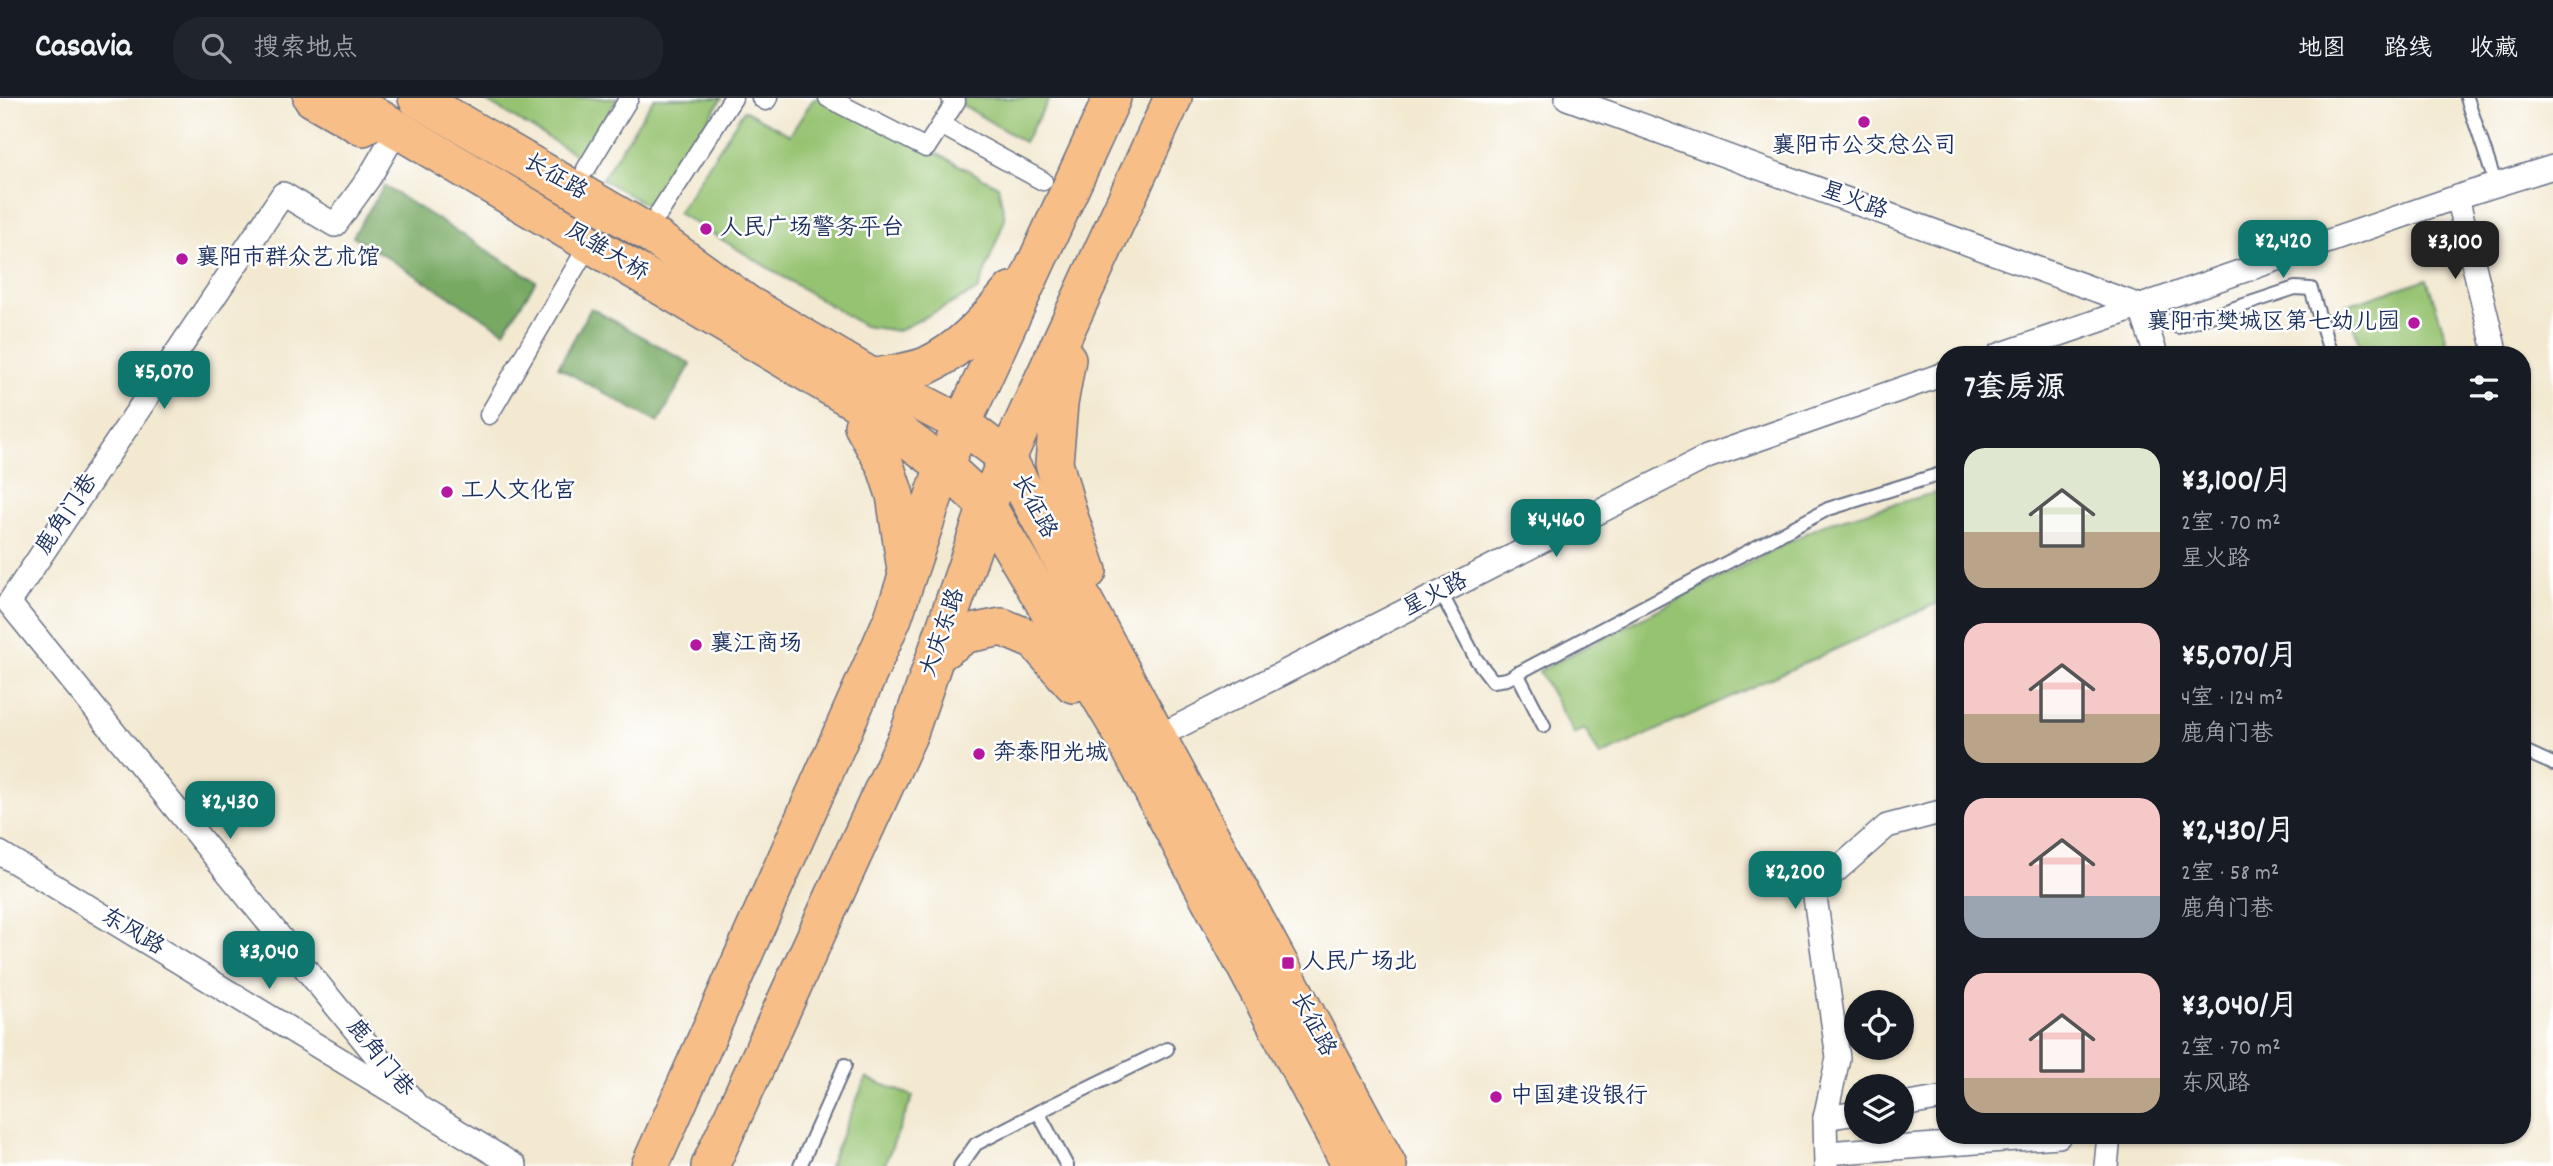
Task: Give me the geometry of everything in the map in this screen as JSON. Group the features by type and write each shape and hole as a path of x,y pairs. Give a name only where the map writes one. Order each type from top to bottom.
{"main road":[{"path":"312,98 390,142 605,251"},
{"name":"凤雏大桥","path":"345,98 868,404"},
{"name":"凤雏大桥","path":"383,98 605,251 747,304"},
{"name":"长征路","path":"417,98 649,233 747,304 935,459 987,506 1124,737 1351,1166"},
{"path":"650,1166 893,618 907,576 935,459 962,425 1112,98"},
{"name":"大庆东路","path":"709,1166 909,733 987,506 1173,98"},
{"path":"907,576 895,495 868,404 961,344 991,316 1040,255"},
{"path":"1076,312 1059,404 1054,463 1095,590 1129,666 1194,789 1202,823"},
{"name":"长征路","path":"868,404 962,425 1007,458 1388,1166"},
{"path":"936,655 966,634 1002,627 1035,641 1102,719 1124,737"}],"street":[{"path":"586,169 629,98"},
{"path":"659,213 733,98"},
{"path":"761,98 766,101 768,98"},
{"path":"828,98 926,148 956,101 951,98"},
{"name":"星火路","path":"1567,98 2140,306"},
{"path":"941,125 1043,181"},
{"name":"鹿角门巷","path":"390,142 369,178 334,225 284,194 9,603 418,1107"},
{"path":"2025,346 2457,197 2553,167"},
{"path":"2457,197 2494,346"},
{"path":"489,415 605,251"},
{"path":"2140,306 2153,346"},
{"name":"星火路","path":"1165,733 1707,457 1936,377"},
{"path":"1936,813 1888,827 1814,890 1838,1058 1825,1118 1826,1160 1981,1144"},
{"name":"东风路","path":"0,853 515,1166"},
{"path":"1914,1103 1936,1099"},
{"path":"1825,1118 1844,1115"},
{"path":"2106,1166 2108,1144"}],"lane":[{"path":"2467,98 2496,185"},
{"path":"2140,306 2178,327 2295,288 2311,289 2328,346"},
{"path":"1441,593 1476,659 1493,681 1507,679 1828,509 1936,475"},
{"path":"1517,673 1544,726"},
{"path":"2531,754 2553,764"},
{"path":"960,1166 976,1144 1167,1049"},
{"path":"800,1166 845,1065"},
{"path":"1038,1112 1067,1166"}],"green space":[{"path":"481,98 618,98 580,157"},
{"path":"654,98 722,98 651,208 602,179"},
{"path":"814,98 833,98 998,186 1005,219 978,290 898,331 864,326 678,213 744,110 790,135"},
{"path":"951,98 1050,98 1024,142"},
{"path":"384,186 536,281 504,331 353,236"},
{"path":"2427,279 2449,346 2360,346 2347,305"},
{"path":"591,308 691,364 658,423 558,367"},
{"path":"1936,492 1936,604 1600,756 1585,729 1574,734 1539,671 1824,524"},
{"path":"866,1078 913,1096 884,1166 829,1166"}],"place":[{"name":"襄阳市公交总公司","path":"1864,122"},
{"name":"人民广场警务平台","path":"706,229"},
{"name":"襄阳市群众艺术馆","path":"182,259"},
{"name":"襄阳市樊城区第七幼儿园","path":"2414,323"},
{"name":"工人文化宫","path":"447,492"},
{"name":"襄江商场","path":"696,645"},
{"name":"奔泰阳光城","path":"979,754"},
{"name":"人民广场北","path":"1288,963"},
{"name":"中国建设银行","path":"1496,1097"}]}
